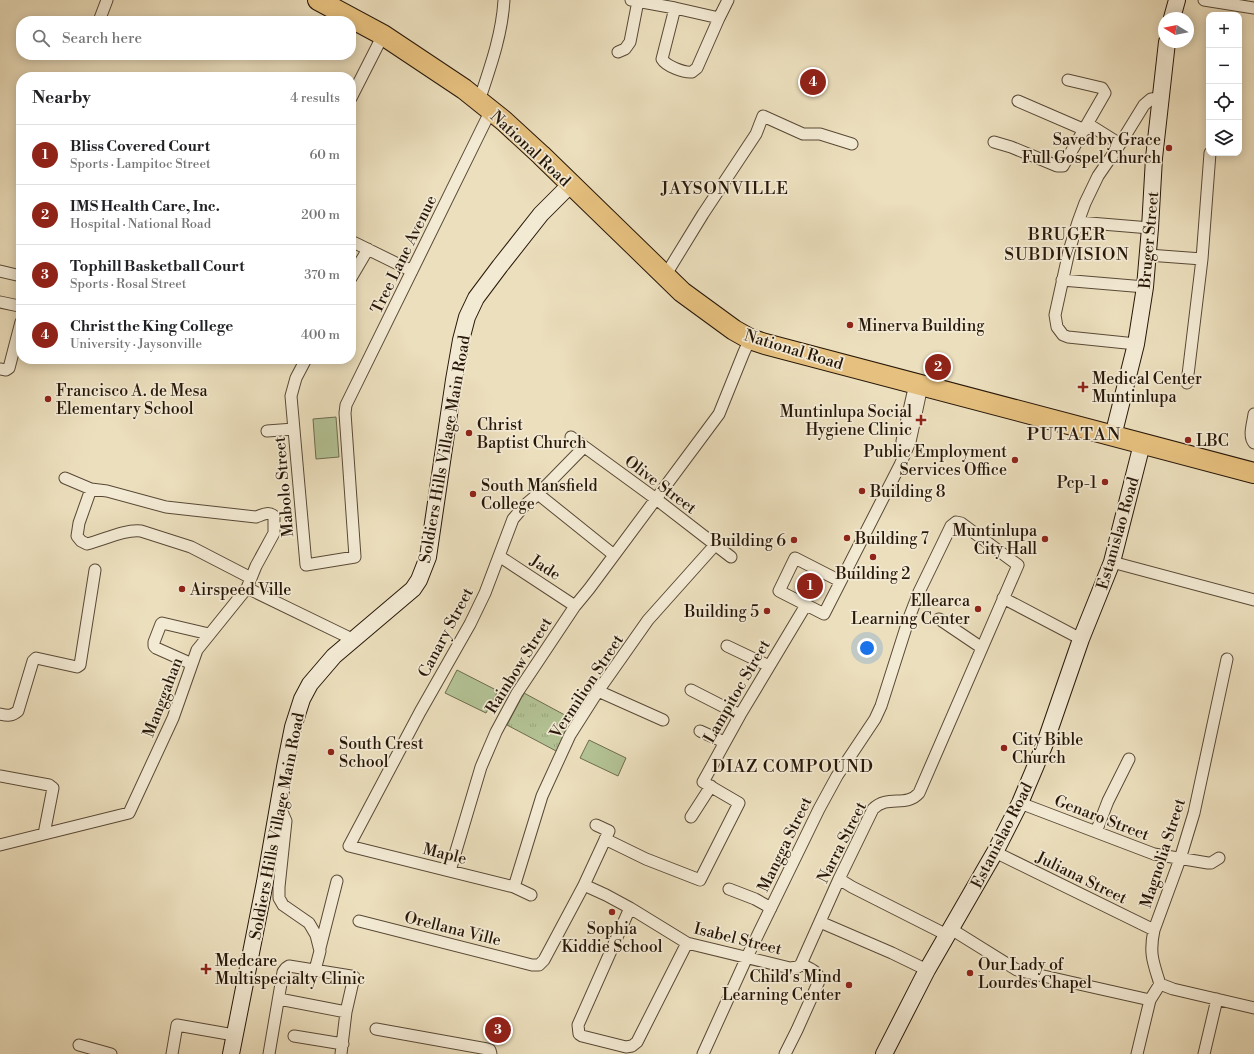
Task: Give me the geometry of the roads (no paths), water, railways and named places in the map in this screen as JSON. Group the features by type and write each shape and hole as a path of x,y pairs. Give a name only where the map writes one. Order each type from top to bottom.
{"highway":[{"name":"National Road","path":"318,0 348,16"},
{"name":"National Road","path":"356,20 384,35 451,78 485,105 541,155 682,292 722,322 750,339 1254,474"}],"street":[{"path":"101,16 107,0"},
{"name":"Tree Lane Avenue","path":"355,557 345,413 346,405 412,271 485,105 502,22 504,0"},
{"path":"675,8 662,59 685,72 692,72 697,68 718,18 728,0"},
{"path":"1174,12 1177,0"},
{"path":"1204,0 1248,5"},
{"path":"618,52 625,49 630,42 635,1 718,18"},
{"path":"356,88 384,35"},
{"name":"Bruger Street","path":"1113,436 1136,344 1145,287 1154,158 1166,48"},
{"path":"994,142 1011,147 1057,166 1061,167 1064,165 1104,96 1104,90 1098,86 1068,80"},
{"path":"1136,344 1068,337 1064,335 1057,327 1055,315 1062,280 1078,222 1095,182 1144,105 1151,99 1160,98"},
{"path":"1018,101 1086,127 1120,144"},
{"path":"665,276 756,134 763,116 803,134 820,134 852,144"},
{"path":"1187,383 1202,259 1210,156"},
{"name":"Soldiers Hills Village Main Road","path":"230,1054 265,882 278,803 293,727 302,698 320,671 334,656 352,639 413,589 419,580 428,557 431,541 454,380 461,340 467,317 476,298 541,214 571,184"},
{"path":"1078,222 1150,228"},
{"path":"356,243 412,271"},
{"path":"356,269 368,249"},
{"path":"1148,255 1202,259"},
{"path":"0,271 16,275"},
{"path":"1062,280 1145,287"},
{"path":"0,302 16,305"},
{"name":"Rainbow Street","path":"450,871 481,767 496,732 516,694 575,606 719,414 750,339"},
{"path":"0,369 6,370 9,368 16,341"},
{"name":"Mabolo Street","path":"303,364 296,378 291,396 306,565 355,557"},
{"path":"840,582 795,558 778,591 824,614 895,477 910,442 919,385"},
{"path":"1254,414 1251,435 1252,442 1254,444"},
{"path":"267,431 294,429"},
{"name":"Olive Street","path":"571,437 656,499 731,558"},
{"name":"Estanislao Road","path":"884,1054 927,970 995,852 1020,803 1044,746 1081,639 1112,562 1142,444"},
{"name":"Canary Street","path":"349,846 416,719 470,624 485,593 513,519 584,446"},
{"path":"65,478 92,489 78,523 77,536 81,541 87,544 135,530 191,547 249,583 352,639"},
{"name":"Manggahan","path":"0,845 128,813 173,718 197,650 249,583 274,533 274,516 271,514 266,513 256,517 166,506 107,491 92,489"},
{"path":"538,494 614,555"},
{"name":"Narra Street","path":"801,964 839,879 873,809 884,801 908,800 915,798 919,793 1018,565 961,523 956,522"},
{"name":"Mangga Street","path":"703,1054 747,957 836,776 875,719 881,706 909,618 919,592 951,526 956,522"},
{"name":"Vermilion Street","path":"514,887 542,796 570,735 598,691 648,620 715,545"},
{"name":"Jade","path":"499,556 575,606"},
{"path":"1112,562 1254,600"},
{"path":"0,714 8,716 13,715 18,711 33,661 36,658 77,667 80,665 95,570"},
{"path":"1003,598 1081,639"},
{"name":"Lampitoc Street","path":"711,786 703,782 724,742 806,605"},
{"path":"939,620 982,648"},
{"path":"192,664 154,646 160,624 162,623 210,634"},
{"path":"727,646 769,666"},
{"name":"Magnolia Street","path":"1160,984 1152,958 1154,930 1180,859 1194,814 1227,659"},
{"path":"691,690 740,715"},
{"path":"598,691 663,720"},
{"path":"700,731 724,742"},
{"path":"1096,832 1108,801 1129,759"},
{"path":"0,776 49,785 53,788 44,834"},
{"path":"605,839 646,859 700,880 739,803 711,786 691,817"},
{"path":"278,803 286,821 279,898 283,905 309,923 316,935 320,951"},
{"name":"Genaro Street","path":"1020,803 1154,854 1211,863 1219,858"},
{"path":"584,885 609,831 596,825"},
{"name":"Maple","path":"349,846 514,887 531,895"},
{"name":"Juliana Street","path":"995,852 1154,930"},
{"path":"839,879 852,887 949,932 1018,970 1150,1000"},
{"path":"315,970 337,881"},
{"name":"Isabel Street","path":"584,885 630,908 687,943 790,968 798,967 801,964"},
{"name":"Orellana Ville","path":"359,921 532,965 539,965 544,960 584,885"},
{"path":"729,889 755,899 771,908"},
{"path":"630,908 578,1025 582,1036 626,1047 634,1045 637,1042 687,943"},
{"path":"820,922 927,970"},
{"path":"785,1054 820,977 818,974 801,964"},
{"path":"269,1054 286,968 289,966 354,977 346,1012 342,1049 294,1036"},
{"path":"1137,1054 1150,1000 1160,984 1173,989 1217,998 1254,1008"},
{"path":"1204,1054 1217,998"},
{"path":"279,999 346,1012"},
{"path":"172,1054 177,1025 234,1035"},
{"path":"376,1029 487,1049 490,1050 491,1054"},
{"path":"79,1045 111,1054"}],"place":[{"name":"Christ the King College","path":"813,82"},
{"name":"Saved by Grace Full Gospel Church","path":"1169,148"},
{"name":"Minerva Building","path":"850,325"},
{"name":"IMS Health Care, Inc.","path":"938,367"},
{"name":"Medical Center Muntinlupa","path":"1083,387"},
{"name":"Francisco A. de Mesa Elementary School","path":"48,399"},
{"name":"Muntinlupa Social Hygiene Clinic","path":"921,420"},
{"name":"Christ Baptist Church","path":"469,433"},
{"name":"LBC","path":"1188,440"},
{"name":"Public Employment Services Office","path":"1015,460"},
{"name":"Pcp-1","path":"1105,482"},
{"name":"Building 8","path":"862,491"},
{"name":"South Mansfield College","path":"473,494"},
{"name":"Building 7","path":"847,538"},
{"name":"Muntinlupa City Hall","path":"1045,539"},
{"name":"Building 6","path":"794,540"},
{"name":"Building 2","path":"873,557"},
{"name":"Bliss Covered Court","path":"810,586"},
{"name":"Airspeed Ville","path":"182,589"},
{"name":"Ellearca Learning Center","path":"978,609"},
{"name":"Building 5","path":"767,611"},
{"name":"City Bible Church","path":"1004,748"},
{"name":"South Crest School","path":"331,752"},
{"name":"Sophia Kiddie School","path":"612,912"},
{"name":"Medcare Multispecialty Clinic","path":"206,969"},
{"name":"Our Lady of Lourdes Chapel","path":"970,973"},
{"name":"Child's Mind Learning Center","path":"849,985"},
{"name":"Tophill Basketball Court","path":"498,1030"}],"district":[{"name":"JAYSONVILLE","path":"725,188"},
{"name":"BRUGER SUBDIVISION","path":"1067,244"},
{"name":"PUTATAN","path":"1074,434"},
{"name":"DIAZ COMPOUND","path":"793,766"}]}
